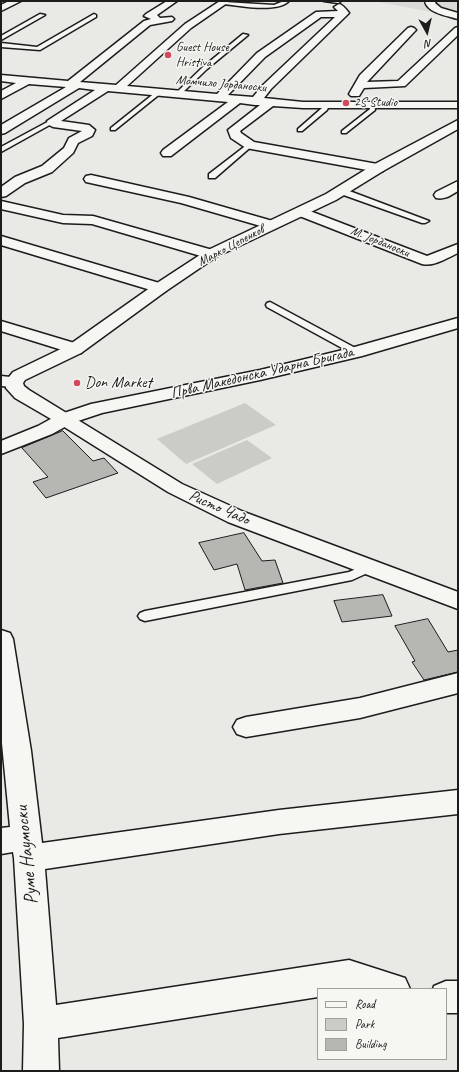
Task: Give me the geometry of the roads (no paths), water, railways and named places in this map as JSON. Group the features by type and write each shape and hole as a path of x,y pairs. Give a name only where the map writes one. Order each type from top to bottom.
{"street":[{"path":"1,8 16,1"},
{"path":"173,1 149,16 169,20 195,22"},
{"path":"432,1 430,2 438,10 458,16"},
{"path":"118,89 188,26 225,2"},
{"path":"339,2 337,4 344,13 342,14"},
{"path":"219,98 261,55 319,14 342,14"},
{"path":"255,102 267,87 342,14"},
{"path":"1,130 74,85 92,66 147,23 169,20"},
{"path":"349,106 364,77 411,30"},
{"path":"359,85 401,84 458,30"},
{"name":"Момчило Јорданоски","path":"1,78 255,102 349,106 412,105"},
{"path":"1,96 28,80"},
{"path":"1,192 20,180 46,169 68,150 74,141 89,131 85,128 54,123 53,121 105,88"},
{"path":"167,153 237,100"},
{"path":"412,105 458,101"},
{"path":"269,102 234,130 235,136 250,145 378,168"},
{"path":"412,105 458,106"},
{"name":"Марко Цепенков","path":"7,381 75,349 160,288 211,254 302,212 458,124"},
{"path":"91,179 184,200 271,225"},
{"path":"441,195 458,185"},
{"path":"1,205 63,219 93,220 211,254"},
{"name":"М. Јорданоски","path":"302,212 427,261 457,249"},
{"path":"1,240 160,288"},
{"name":"Прва Македонска Ударна Бригада","path":"1,448 45,430 65,419 98,408 260,375 356,352 458,323"},
{"path":"1,326 75,349"},
{"name":"Ристо Чадо","path":"7,381 22,394 65,419 175,488 236,517 370,567 458,602"},
{"name":"Руме Наумоски","path":"1,639 20,772 19,846 41,1024 41,1071"},
{"path":"246,727 360,708 458,683"},
{"path":"19,846 279,822 458,802"},
{"path":"41,1024 348,976 390,988"},
{"path":"447,997 458,997"}],"lane":[{"path":"225,2 274,6 287,1"},
{"path":"326,1 339,2"},
{"path":"1,38 42,15"},
{"path":"1,45 38,49 94,16"},
{"path":"178,94 205,68 245,35"},
{"path":"113,129 158,93"},
{"path":"300,130 325,109 326,105"},
{"path":"344,132 373,109 372,106"},
{"path":"1,150 53,121"},
{"path":"212,176 250,145"},
{"path":"341,191 426,221"},
{"path":"270,305 356,352"},
{"path":"145,616 352,576 370,567"}],"place":[{"name":"Guest House Hristiva","path":"168,55"},
{"name":"2S Studio","path":"346,103"},
{"name":"Don Market","path":"77,383"}]}
